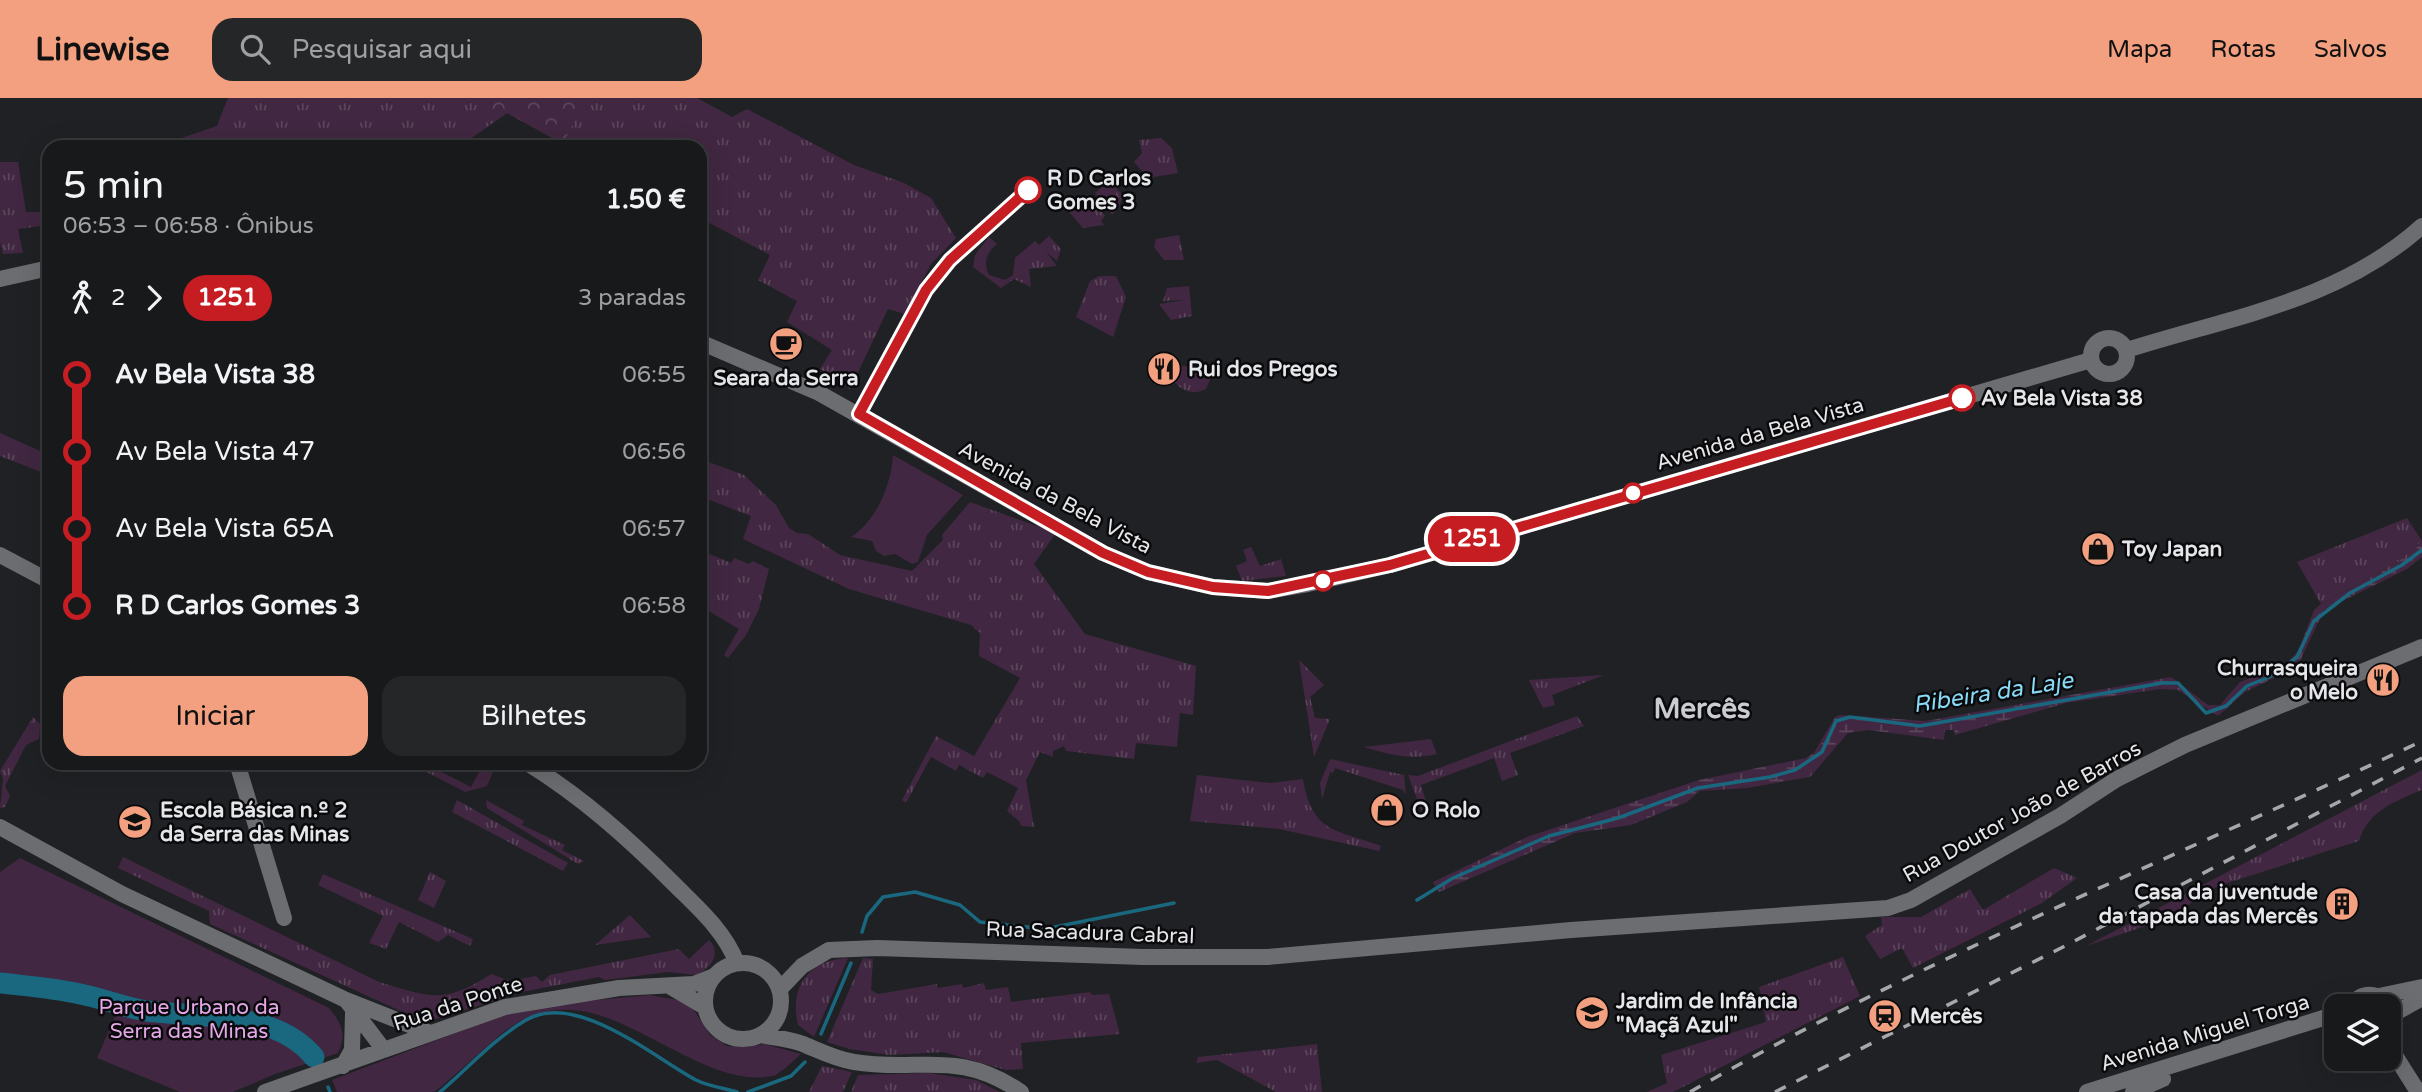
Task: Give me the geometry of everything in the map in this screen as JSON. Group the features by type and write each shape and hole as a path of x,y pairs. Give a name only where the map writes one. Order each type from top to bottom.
{"street":[{"path":"2127,350 2298,300 2355,274 2404,242 2422,226"},
{"path":"0,279 42,270"},
{"path":"2104,338 2116,338 2127,350 2125,366 2112,374 2101,373 2091,360 2092,349 2104,338"},
{"name":"Avenida da Bela Vista","path":"707,345 819,393 859,414 1103,553 1148,572 1213,587 1268,591 1390,565 2091,360"},
{"path":"0,555 42,577"},
{"name":"Rua Doutor João de Barros","path":"1413,944 1888,908 1911,900 2060,816 2117,779 2185,745 2422,647"},
{"path":"239,770 284,918"},
{"path":"538,770 593,807 659,869 718,929 737,963"},
{"path":"3,829 122,894 350,1007 430,1034"},
{"name":"Rua Sacadura Cabral","path":"780,989 802,967 829,950 877,948 1143,957 1268,957 1413,944"},
{"path":"671,987 694,984 737,963 760,966 770,973 780,989 784,1019 803,1044"},
{"path":"712,977 707,986 705,1007 714,1026 721,1032 741,1039 761,1035 803,1044 835,1057 867,1063 928,1062 956,1065 985,1073 1021,1092"},
{"name":"Rua da Ponte","path":"265,1092 505,1007 548,997 644,985 671,987"},
{"path":"671,987 705,1007"},
{"path":"2401,997 2422,987"},
{"path":"2401,1011 2422,998"},
{"path":"350,1007 384,1050"},
{"path":"343,1066 352,1049 350,1007"},
{"path":"761,1035 775,1022 781,1007"},
{"name":"Avenida Miguel Torga","path":"2087,1092 2324,1018"},
{"name":"Avenida Miguel Torga","path":"2133,1092 2190,1070 2324,1028"},
{"path":"2401,1065 2418,1092"},
{"path":"2392,1071 2407,1092"}],"green space":[{"path":"228,98 697,98 732,117 747,109 854,165 904,183 931,198 956,238 931,264 905,314 888,309 850,389 820,369 832,350 787,322 797,301 758,280 770,255 707,222 707,140 556,140 507,113 469,140 176,140 217,126"},
{"path":"470,98 586,98 565,140 556,140 507,113 503,116"},
{"path":"1161,138 1172,148 1178,173 1148,178 1134,162 1142,153 1139,140"},
{"path":"0,162 18,162 26,212 42,212 42,226 18,229 23,253 3,254 0,242"},
{"path":"1110,180 1123,196 1118,209 1112,215 1095,193"},
{"path":"1088,194 1105,216 1101,221 1104,225 1083,228 1069,212"},
{"path":"1179,235 1184,260 1164,260 1154,247 1156,239"},
{"path":"1049,236 1061,249 1057,261 1046,252 1057,266 1029,269 1031,287 1014,279 1001,288 973,267 975,255 989,237 997,244 987,258 987,271 989,275 1005,280 1013,275 1015,258 1035,241 1039,245"},
{"path":"1099,276 1116,276 1126,297 1113,337 1076,317 1090,281"},
{"path":"1189,286 1192,316 1171,320 1159,304 1186,300 1163,301 1167,288"},
{"path":"1175,365 1209,369 1211,377 1206,389 1194,392 1175,383"},
{"path":"0,433 42,452 42,472 0,456"},
{"path":"893,455 963,495 927,535 918,562 912,564 895,554 884,556 876,551 872,541 851,537 868,521 881,501"},
{"path":"707,462 744,475 776,505 789,528 797,533 808,534 840,555 912,571 943,540 942,535 970,502 1056,533 1034,564 1085,634 1196,666 1193,715 1180,713 1177,747 1136,743 1134,759 1066,751 1064,746 1053,751 1053,757 1040,752 1026,780 1034,827 1021,826 1007,811 1018,788 987,772 983,778 959,765 956,771 931,757 906,803 902,800 936,736 974,756 1020,678 979,656 980,633 971,625 849,589 743,539 751,516 707,499 710,491 707,490"},
{"path":"2407,518 2422,541 2399,561 2321,604 2297,562"},
{"path":"2422,541 2422,557 2407,569 2324,610 2300,661 2292,669 2245,692 2218,716 2178,690 2160,689 2066,703 1955,735 1954,730 1945,730 1944,740 1869,730 1848,733 1810,777 1747,788 1700,791 1687,802 1631,825 1575,833 1439,892 1433,882 1527,837 1699,780 1806,758 1814,753 1835,717 1840,715 1926,721 2171,677 2208,705 2220,705 2240,682 2286,664 2298,651 2314,610 2321,604 2399,561"},
{"path":"1251,547 1260,566 1281,559 1286,576 1242,581 1236,566 1247,561 1243,550"},
{"path":"707,553 731,563 734,558 749,564 753,561 769,569 759,609 746,635 728,658 724,655 739,629 707,610"},
{"path":"1299,660 1324,685 1310,697 1315,718 1330,719 1314,757"},
{"path":"1604,675 1552,695 1555,705 1543,708 1529,680"},
{"path":"1577,716 1584,726 1510,753 1518,775 1502,781 1494,758 1421,785 1428,808 1421,810 1408,775 1418,776"},
{"path":"33,717 40,724 39,739 26,745 5,786 10,796 5,807 0,808 3,779 0,771"},
{"path":"1431,739 1437,754 1427,756 1400,756 1364,747"},
{"path":"1330,759 1404,775 1406,795 1403,790 1335,768 1333,773 1330,772 1322,799 1320,783"},
{"path":"423,770 438,770 471,787 480,770 494,770 487,786 465,792"},
{"path":"2422,770 2422,790 2384,808 2369,822 2359,841 2218,886 2166,919 2086,946"},
{"path":"1197,775 1270,783 1303,779 1307,797 1320,819 1338,832 1381,846 1379,851 1279,829 1190,821"},
{"path":"457,800 568,863 563,871 452,812"},
{"path":"486,800 524,821 522,825 565,845 562,850 584,861 578,864 487,808"},
{"path":"123,857 379,982 424,994 448,994 475,984 491,974 510,981 536,976 542,982 550,975 679,949 689,959 709,940 715,955 710,965 696,975 668,972 605,980 599,977 522,992 436,1019 418,1019 210,924 209,911 118,868"},
{"name":"Parque Urbano da Serra das Minas","path":"20,858 329,1008 342,1029 338,1053 275,1074 233,1092 180,1092 97,1058 116,1014 45,993 0,988 0,872"},
{"path":"2054,868 2077,878 2042,903 1913,968 1902,948 1880,959 1865,936 1882,925 1881,917 1921,917 1970,889 1983,910"},
{"path":"430,872 446,881 434,908 418,900"},
{"path":"323,874 473,939 470,946 448,935 438,942 399,922 386,949 369,943 383,916 318,885"},
{"path":"630,915 651,937 595,945"},
{"path":"1843,957 1860,996 1673,1092 1647,1092 1667,1083 1661,1055 1766,1022 1759,987"},
{"path":"848,958 814,1037 798,1025 796,1011 800,987 805,978 822,964"},
{"path":"863,958 873,959 871,990 878,994 937,984 938,988 962,984 963,988 984,983 986,990 1008,987 1011,1002 1090,992 1092,995 1109,994 1120,1034 1021,1043 1023,1069 1006,1070 943,1052 889,1055 850,1049 827,1042"},
{"path":"649,995 679,1000 694,1010 710,1035 727,1046 764,1044 801,1054 776,1075 753,1077 729,1073 604,1017 581,1011 560,1010 543,1012 513,1025 433,1092 337,1092 332,1080 524,1007"},
{"path":"1317,1044 1322,1092 1276,1092 1217,1060 1196,1063 1198,1057"},
{"path":"822,1066 852,1072 843,1092 809,1092"},
{"path":"929,1073 976,1080 1000,1092 851,1092 858,1075"}],"waterway":[{"name":"Ribeira da Laje","path":"1417,900 1453,878 1549,836 1618,818 1698,788 1770,777 1795,770 1822,752 1836,721 1850,717 1920,726 2162,683 2178,683 2206,713 2226,706 2247,686 2274,675 2297,657 2314,621 2350,593 2402,565 2422,550"},
{"name":"Ribeira da Laje","path":"862,932 867,916 883,897 915,892 960,905 980,922 1045,929 1174,903"},
{"path":"821,1034 851,963"},
{"path":"0,983 70,992 147,1011 213,1016 258,1024 279,1031 298,1042 314,1057"},
{"name":"Ribeira da Laje","path":"440,1092 503,1036 526,1020 546,1013 568,1014 591,1020 637,1043 696,1080 737,1092"},
{"name":"Ribeira da Laje","path":"748,1092 791,1076 805,1062"},
{"name":"Ribeira da Laje","path":"328,1087 330,1092"}],"railway":[{"path":"1690,1092 1779,1043 1961,952 2422,741"},
{"path":"1775,1092 2063,947 2422,758"}],"bus line":[{"name":"1251","path":"1028,190 950,260 926,290 859,414 1103,553 1148,572 1180,580 1213,587 1268,591 1390,565 1490,533 1962,398"}],"place":[{"name":"R D Carlos Gomes 3","path":"1028,190"},
{"name":"Seara da Serra","path":"786,344"},
{"name":"Rui dos Pregos","path":"1164,369"},
{"name":"Av Bela Vista 38","path":"1962,398"},
{"name":"Toy Japan","path":"2098,549"},
{"name":"Churrasqueira o Melo","path":"2383,680"},
{"name":"O Rolo","path":"1387,810"},
{"name":"Escola Básica n.º 2 da Serra das Minas","path":"135,822"},
{"name":"Casa da juventude da tapada das Mercês","path":"2342,904"},
{"name":"Jardim de Infância \"Maçã Azul\"","path":"1592,1013"},
{"name":"Mercês","path":"1885,1016"}],"district":[{"name":"Mercês","path":"1702,709"}]}
